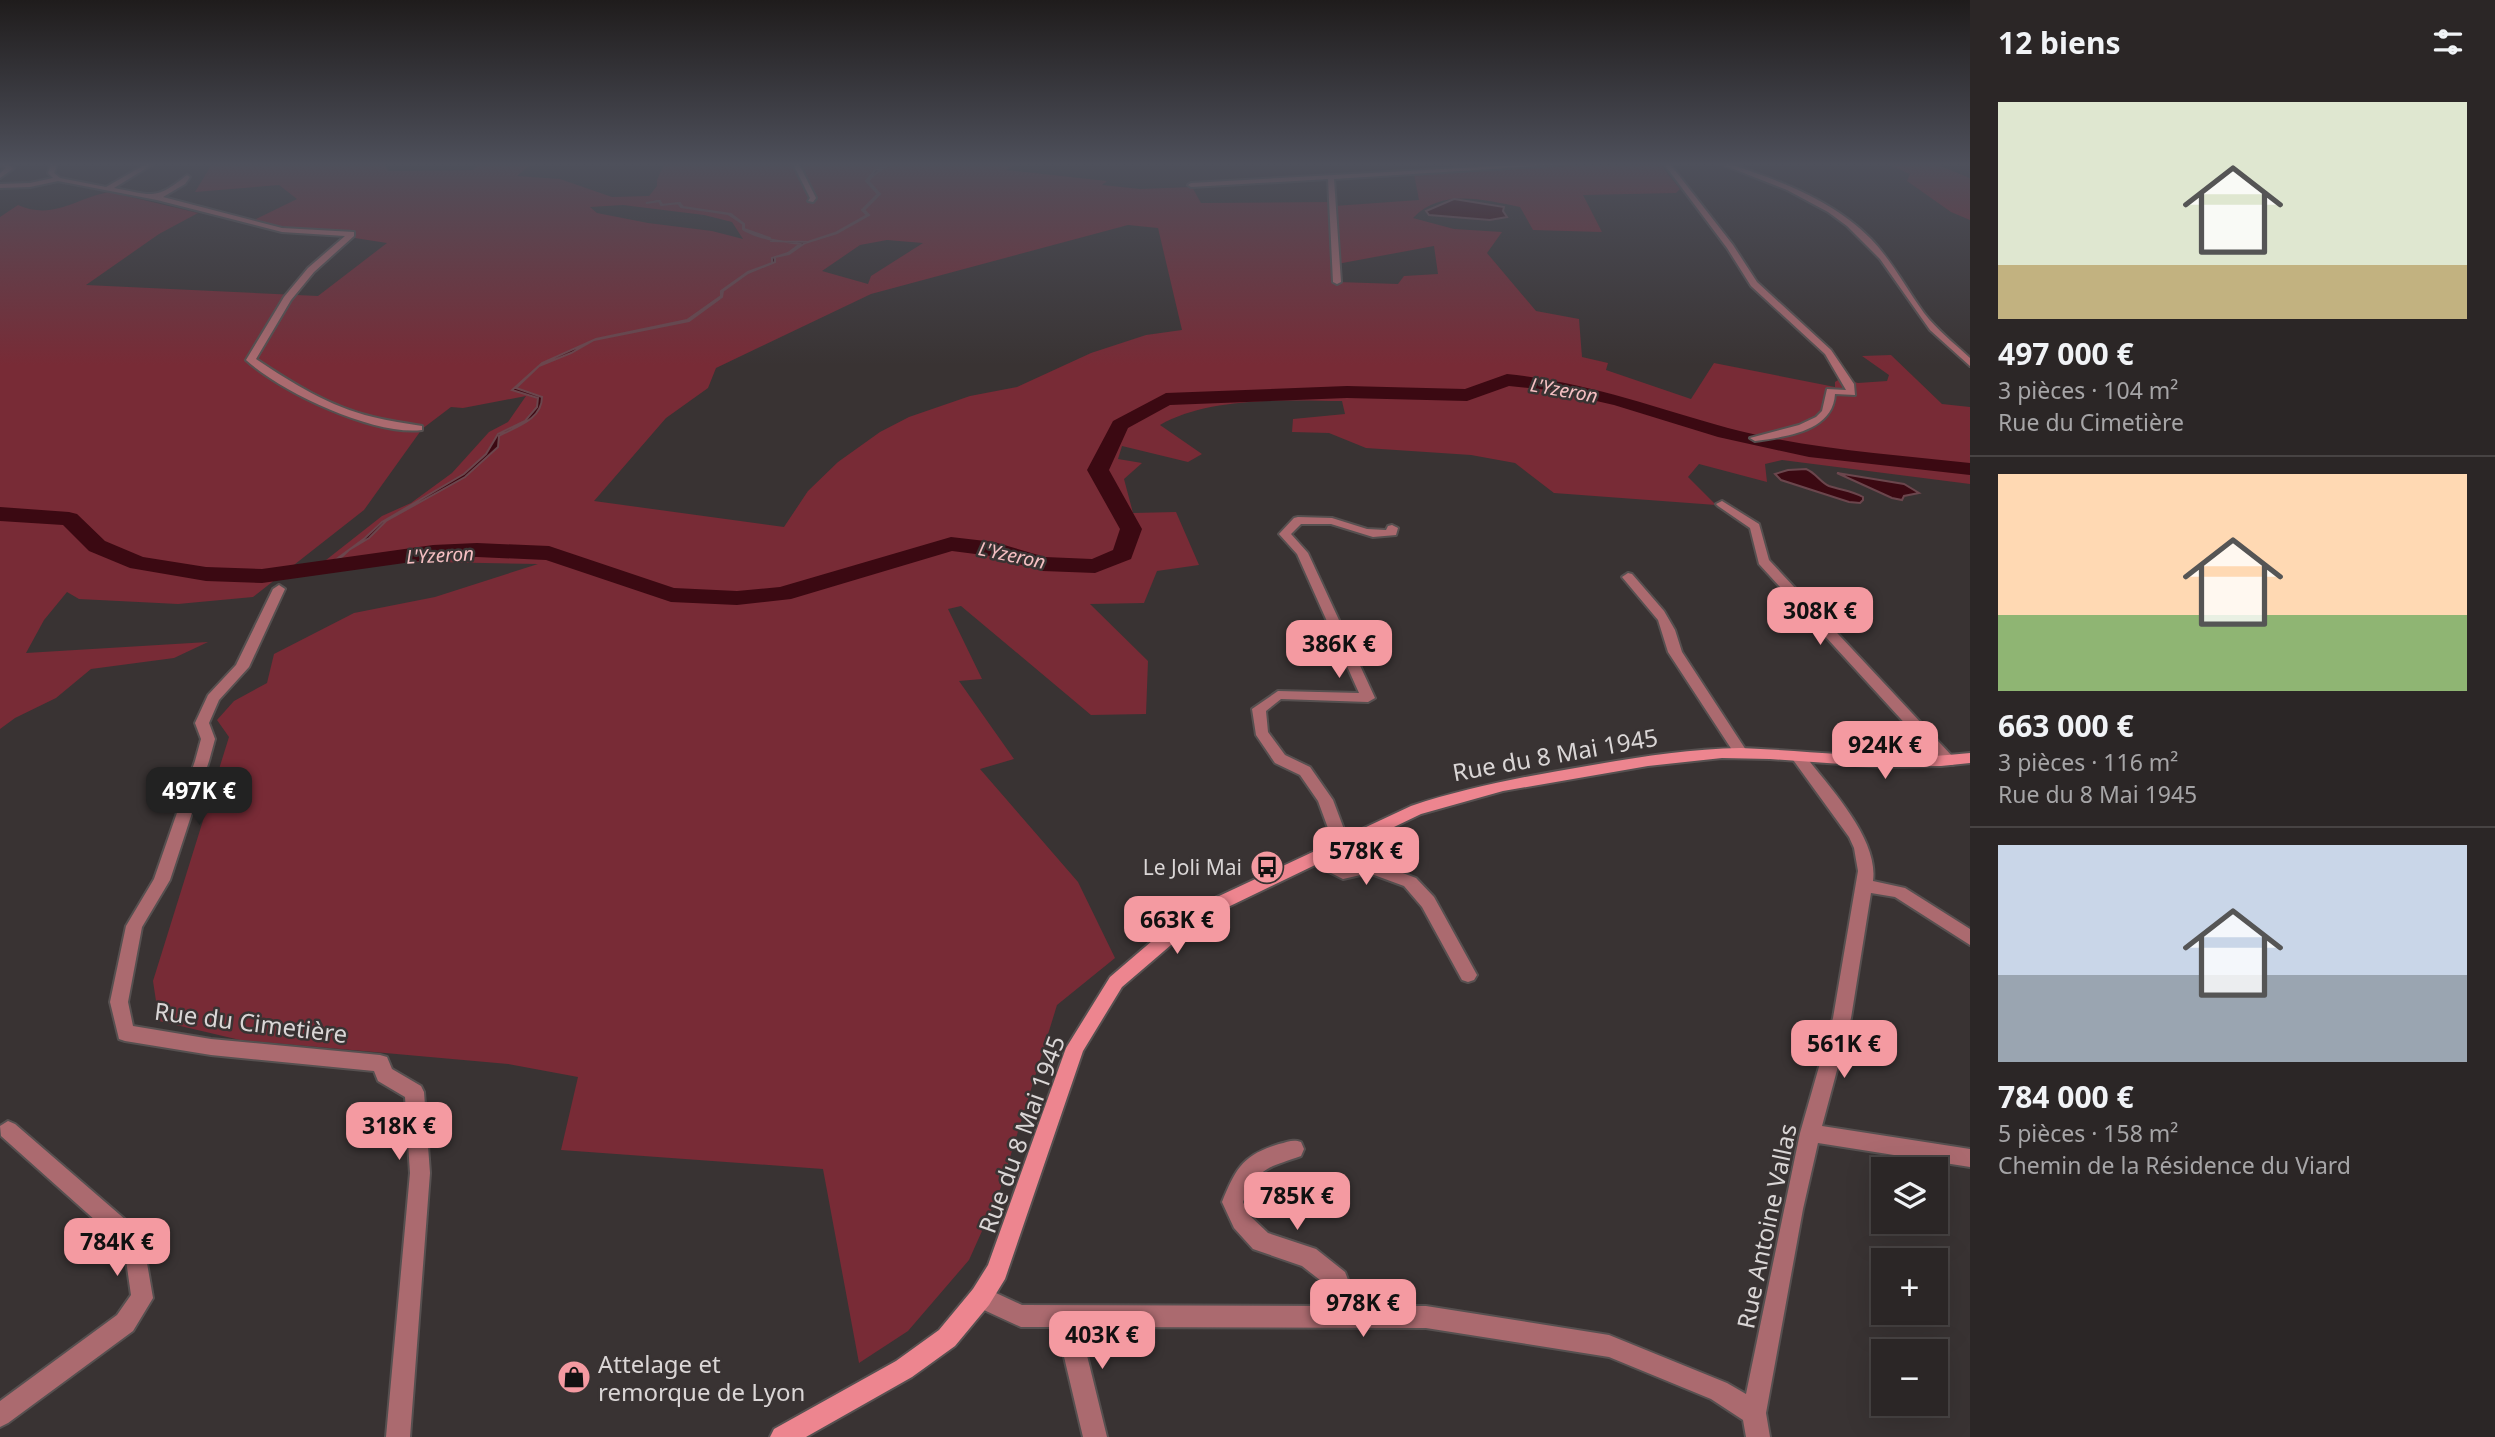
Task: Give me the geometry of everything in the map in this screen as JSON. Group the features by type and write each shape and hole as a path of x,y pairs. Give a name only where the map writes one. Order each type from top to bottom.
{"main road":[{"name":"Rue du 8 Mai 1945","path":"782,1437 904,1368 947,1338 981,1297 997,1271 1075,1048 1116,982 1193,916 1416,810 1450,797 1502,785 1660,759 1741,753 1894,764 1970,758"}],"street":[{"path":"300,231 351,234 311,270 287,299 251,360 301,394 355,417 381,424 418,428"},
{"path":"1334,231 1337,282"},
{"path":"1718,231 1754,284 1828,352 1852,393 1830,391 1829,405 1819,420 1770,436 1755,438"},
{"path":"1857,231 1883,257 1925,320 1970,363"},
{"path":"1722,505 1755,526 1763,561 1948,761"},
{"path":"1392,528 1392,533 1369,534 1330,521 1297,520 1285,534 1302,553 1368,698 1278,695 1259,709 1261,732 1280,759 1305,771 1325,800 1338,835 1348,842 1362,864 1410,882 1428,902 1468,975"},
{"path":"1628,578 1662,616 1673,634 1675,652 1741,753"},
{"name":"Rue du Cimetière","path":"279,589 242,667 213,698 202,723 208,739 202,761 162,880 134,926 119,1002 125,1033 211,1047 380,1063 385,1075 414,1092 420,1173 398,1437"},
{"name":"Rue Antoine Vallas","path":"1758,1437 1754,1413 1793,1209 1810,1133 1842,1018 1866,871 1862,848 1856,835 1798,757"},
{"path":"1315,858 1343,873 1359,870 1362,864"},
{"path":"1863,885 1899,892 1970,938"},
{"path":"0,1415 125,1322 142,1298 134,1241 8,1130"},
{"path":"1810,1133 1970,1158"},
{"path":"1294,1149 1261,1159 1242,1180 1232,1202 1241,1221 1261,1242 1308,1257 1337,1280 1351,1317"},
{"path":"981,1297 1021,1316 1426,1317 1609,1346 1719,1391 1754,1413"},
{"path":"1066,1316 1095,1437"}],"shaded area":[{"path":"0,231 164,231 86,285 318,296 387,243 310,231 712,231 743,239 738,231 1105,231 871,294 716,368 708,388 666,418 594,501 784,527 808,491 838,462 880,432 909,417 970,396 1017,387 1091,353 1146,335 1182,330 1159,231 1502,232 1487,253 1536,311 1579,319 1582,357 1608,363 1606,370 1691,399 1714,363 1835,387 1835,382 1841,378 1858,383 1887,381 1889,375 1862,356 1891,355 1942,404 1970,407 1970,484 1782,460 1765,464 1767,482 1699,464 1688,477 1716,505 1554,493 1515,463 1471,455 1366,448 1329,433 1292,432 1293,419 1345,414 1342,401 1273,401 1224,405 1201,409 1160,425 1202,454 1188,462 1122,446 1118,459 1142,463 1124,479 1133,513 1176,512 1199,565 1157,571 1144,603 1090,604 1148,661 1146,714 1091,715 961,606 948,609 982,679 959,681 1014,759 980,769 1078,882 1115,958 1057,1005 999,1193 969,1260 908,1331 859,1363 823,1169 561,1150 578,1077 508,1064 240,1040 159,1021 153,981 229,737 217,720 234,701 267,683 274,654 354,613 435,597 538,564 326,560 382,516 411,503 452,473 489,432 508,422 526,396 463,408 451,407 422,429 364,510 253,597 178,604 79,599 67,592 44,620 26,653 208,642 174,658 91,669 56,698 15,718 0,729","holes":["887,240 923,243 871,276 868,284 822,271 860,245","1434,246 1438,274 1404,276 1398,284 1338,282 1337,264"]},
{"path":"746,231 770,239 758,236"},
{"path":"840,231 837,233 805,243 789,254 776,257 788,253 800,244 780,241 808,242"},
{"path":"775,257 775,262 748,273 723,291 722,297 689,321 594,340 539,366 516,388 542,397 538,412 533,417 499,436 498,447 465,477 386,521 369,538 349,550 333,565 327,566 382,522 464,474 486,454 498,434 525,421 537,407 538,398 512,390 542,363 596,339 687,320 721,296 721,291 748,272 772,263 772,258"},
{"path":"1806,469 1829,486 1859,495 1863,500 1860,503 1849,502 1781,480 1775,474"},
{"path":"1837,473 1904,484 1919,493 1904,496 1902,500 1892,498"}],"waterway":[{"name":"L'Yzeron","path":"0,514 69,519 97,546 138,563 206,574 262,576 433,552 477,550 549,553 671,595 737,598 782,594 951,544 994,549 1043,564 1095,566 1123,554 1131,529 1098,470 1120,425 1166,399 1347,392 1467,395 1507,380 1548,384 1619,400 1725,433 1809,451 1970,469"}],"place":[{"name":"Le Joli Mai","path":"1267,867"},
{"name":"Attelage et remorque de Lyon","path":"574,1377"}]}
